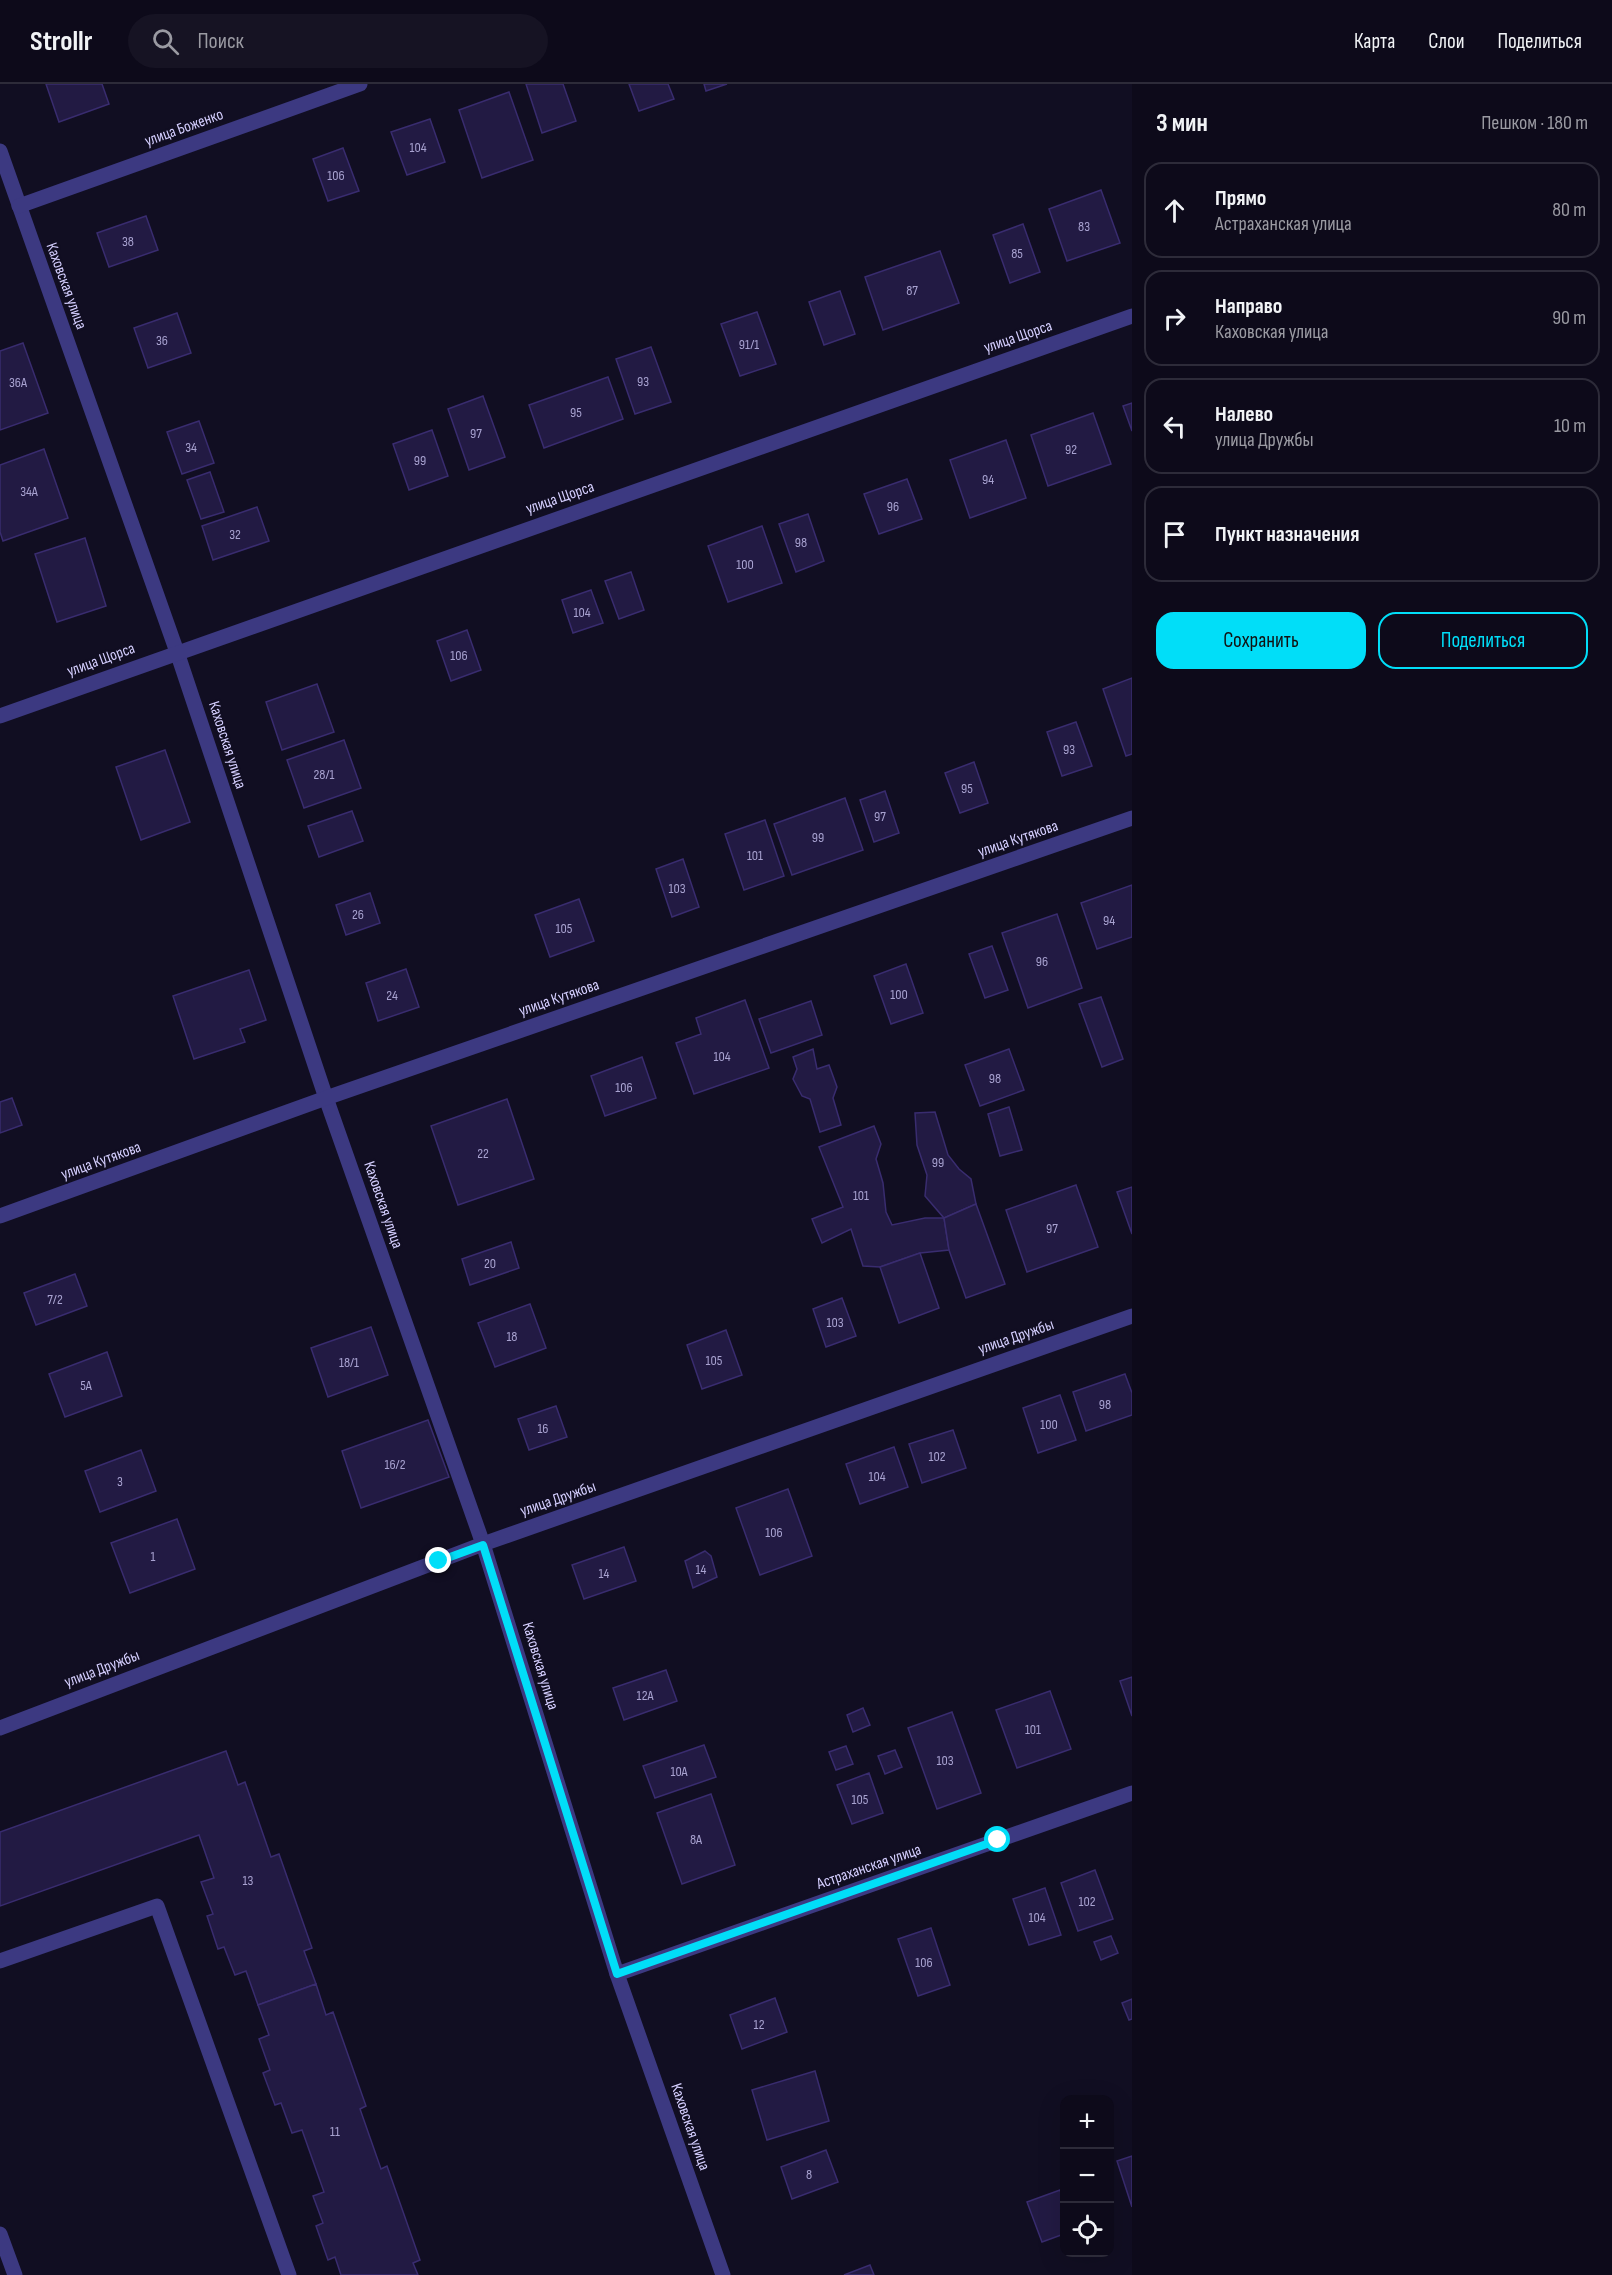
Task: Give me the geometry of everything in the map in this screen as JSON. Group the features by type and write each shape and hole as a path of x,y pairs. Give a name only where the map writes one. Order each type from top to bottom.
{"street":[{"name":"улица Боженко","path":"19,206 360,84"},
{"name":"Каховская улица","path":"0,151 177,652 326,1098 483,1545 617,1974 723,2275"},
{"name":"улица Щорса","path":"0,716 1132,316"},
{"name":"улица Кутякова","path":"0,1216 326,1098 1132,818"},
{"name":"улица Дружбы","path":"0,1728 483,1545 1132,1316"},
{"name":"Астраханская улица","path":"617,1974 1132,1793"},
{"path":"0,1960 157,1906 289,2275"},
{"path":"0,2234 15,2275"}],"building":[{"path":"46,84 102,84 109,104 59,122"},
{"path":"526,84 563,84 576,121 542,133"},
{"path":"629,84 668,84 674,99 639,111"},
{"path":"704,84 727,84 706,91"},
{"path":"509,92 533,160 482,178 459,110"},
{"path":"430,119 445,162 407,175 391,132"},
{"path":"343,148 359,191 328,201 313,159"},
{"path":"1101,190 1120,243 1067,261 1049,209"},
{"path":"146,216 158,250 109,267 97,233"},
{"path":"1023,224 1040,272 1010,283 993,235"},
{"path":"940,251 959,303 883,330 865,277"},
{"path":"840,291 855,334 824,345 809,302"},
{"path":"757,312 776,364 740,376 721,324"},
{"path":"177,313 191,353 148,368 134,328"},
{"path":"23,343 48,413 0,430 0,351"},
{"path":"651,347 671,402 635,414 616,359"},
{"path":"608,377 623,419 544,448 529,405"},
{"path":"483,396 505,457 469,470 448,409"},
{"path":"1132,403 1132,431 1123,406"},
{"path":"1093,413 1111,464 1048,486 1031,435"},
{"path":"199,421 214,463 182,474 167,432"},
{"path":"432,430 448,476 409,490 393,444"},
{"path":"1006,440 1026,498 970,518 950,460"},
{"path":"44,449 68,518 3,541 0,532 0,465"},
{"path":"210,472 224,512 201,519 187,480"},
{"path":"907,479 922,519 879,534 864,494"},
{"path":"257,507 269,541 213,560 202,526"},
{"path":"808,514 824,561 796,572 779,524"},
{"path":"762,526 782,583 728,602 708,546"},
{"path":"85,538 106,606 57,622 35,554"},
{"path":"631,572 644,610 619,619 605,581"},
{"path":"591,590 603,623 573,633 562,600"},
{"path":"467,630 481,670 451,681 437,641"},
{"path":"1132,678 1132,754 1126,756 1103,689"},
{"path":"317,684 334,732 282,750 266,702"},
{"path":"1076,722 1092,766 1062,776 1047,732"},
{"path":"344,740 361,788 304,808 287,760"},
{"path":"165,750 190,822 141,840 116,767"},
{"path":"974,762 988,803 960,813 945,773"},
{"path":"885,791 899,833 874,842 860,800"},
{"path":"845,798 863,850 792,875 774,824"},
{"path":"352,811 363,841 319,857 308,826"},
{"path":"765,820 784,876 744,890 725,834"},
{"path":"683,859 699,907 672,917 656,869"},
{"path":"1132,885 1132,937 1097,949 1081,903"},
{"path":"370,893 380,923 346,935 336,905"},
{"path":"579,899 594,941 550,957 535,915"},
{"path":"1057,914 1082,988 1028,1008 1002,933"},
{"path":"992,946 1008,990 985,998 969,954"},
{"path":"906,964 923,1013 891,1024 874,976"},
{"path":"406,969 419,1007 378,1021 366,983"},
{"path":"249,970 266,1020 240,1029 245,1042 194,1059 173,996"},
{"path":"1101,997 1123,1059 1102,1067 1079,1004"},
{"path":"745,1000 769,1068 694,1094 676,1043 701,1034 696,1018"},
{"path":"811,1001 822,1035 771,1053 759,1019"},
{"path":"813,1049 817,1069 829,1065 837,1087 833,1098 841,1125 820,1132 810,1099 802,1096 793,1079 797,1069 793,1057"},
{"path":"1009,1049 1024,1090 980,1106 965,1065"},
{"path":"642,1057 656,1098 605,1116 591,1076"},
{"path":"12,1098 22,1125 0,1133 0,1102"},
{"path":"507,1099 534,1179 458,1205 431,1126"},
{"path":"1009,1107 1022,1150 1000,1156 988,1114"},
{"path":"935,1112 948,1155 971,1179 976,1204 944,1218 925,1196 927,1175 917,1145 915,1113"},
{"path":"874,1126 881,1144 876,1159 883,1183 886,1212 892,1225 925,1218 944,1218 949,1250 920,1253 880,1267 863,1266 851,1229 822,1243 812,1219 843,1207 819,1147"},
{"path":"1076,1185 1098,1247 1027,1272 1006,1210"},
{"path":"1132,1187 1132,1234 1117,1192"},
{"path":"976,1204 1005,1284 966,1298 949,1250 944,1218"},
{"path":"511,1242 519,1268 470,1285 462,1259"},
{"path":"920,1253 939,1308 899,1323 880,1267"},
{"path":"75,1274 87,1306 36,1325 24,1293"},
{"path":"842,1298 856,1336 826,1347 813,1309"},
{"path":"530,1304 546,1348 495,1367 478,1323"},
{"path":"371,1327 388,1375 328,1397 311,1348"},
{"path":"726,1330 742,1375 702,1389 687,1345"},
{"path":"107,1352 122,1396 65,1417 49,1374"},
{"path":"1125,1374 1132,1393 1132,1415 1086,1431 1073,1392"},
{"path":"1060,1395 1076,1440 1038,1453 1023,1408"},
{"path":"556,1406 567,1437 529,1450 518,1419"},
{"path":"428,1420 449,1477 361,1508 342,1451"},
{"path":"953,1430 966,1468 922,1483 909,1444"},
{"path":"894,1447 908,1487 860,1504 846,1464"},
{"path":"141,1450 156,1491 100,1512 85,1471"},
{"path":"788,1489 812,1556 760,1575 736,1508"},
{"path":"177,1519 195,1569 130,1593 111,1543"},
{"path":"624,1547 636,1581 584,1599 572,1565"},
{"path":"705,1551 711,1556 717,1577 693,1588 685,1561"},
{"path":"666,1670 677,1701 624,1720 613,1688"},
{"path":"1132,1677 1132,1716 1120,1681"},
{"path":"1050,1691 1071,1749 1017,1768 996,1710"},
{"path":"863,1708 870,1725 853,1732 847,1715"},
{"path":"952,1712 981,1793 937,1809 908,1728"},
{"path":"704,1745 716,1777 655,1798 643,1766"},
{"path":"846,1746 853,1764 836,1770 829,1752"},
{"path":"895,1750 902,1767 885,1774 878,1756"},
{"path":"226,1751 238,1785 245,1782 271,1857 279,1854 312,1948 304,1951 316,1984 258,2005 246,1971 235,1975 224,1947 218,1949 207,1916 213,1914 201,1882 214,1878 199,1835 0,1906 0,1832"},
{"path":"869,1773 883,1813 852,1824 837,1785"},
{"path":"711,1794 735,1865 682,1884 657,1813"},
{"path":"1095,1870 1113,1919 1078,1931 1061,1883"},
{"path":"1045,1888 1061,1935 1029,1945 1013,1899"},
{"path":"931,1928 950,1985 918,1996 898,1939"},
{"path":"1111,1936 1118,1953 1101,1960 1094,1942"},
{"path":"316,1984 326,2015 333,2012 366,2106 360,2109 381,2169 387,2166 420,2260 413,2263 418,2275 341,2275 335,2257 328,2260 316,2226 323,2223 313,2196 324,2192 302,2130 292,2133 281,2103 275,2105 263,2073 270,2070 259,2039 269,2035 258,2005"},
{"path":"775,1998 787,2032 742,2049 730,2015"},
{"path":"1132,1999 1132,2019 1129,2020 1122,2003"},
{"path":"815,2071 829,2121 767,2140 752,2090"},
{"path":"826,2150 838,2182 792,2199 781,2167"},
{"path":"1132,2156 1132,2207 1117,2161"},
{"path":"1060,2190 1060,2235 1042,2242 1027,2202"},
{"path":"870,2265 874,2275 844,2275"}],"route":[{"path":"439,1561 483,1545 617,1974 998,1840"}]}
